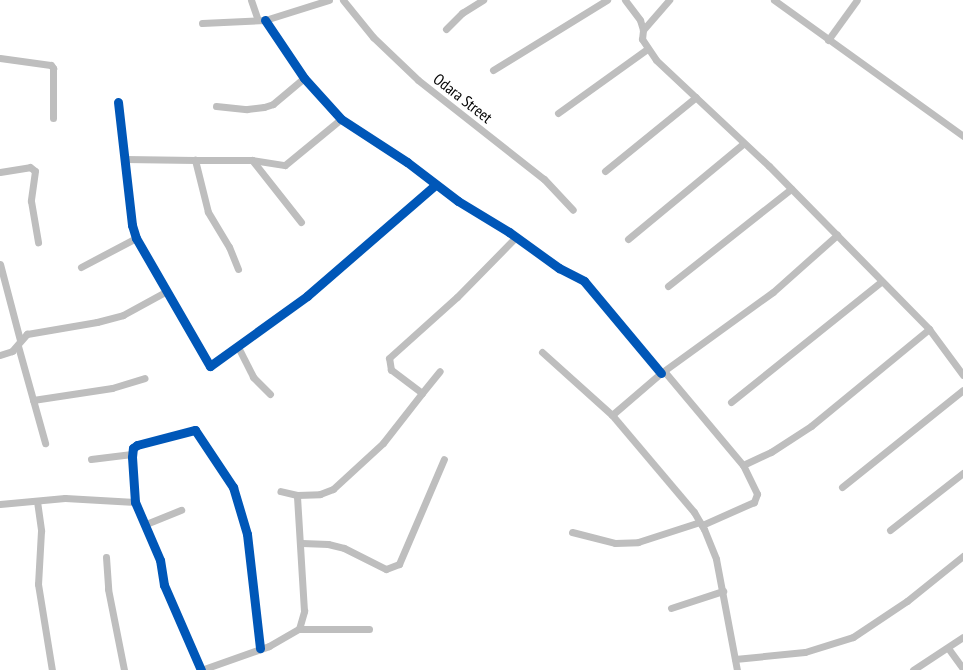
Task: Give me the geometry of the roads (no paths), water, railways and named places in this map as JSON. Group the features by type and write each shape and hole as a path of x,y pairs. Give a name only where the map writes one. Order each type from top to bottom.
{"street":[{"path":"251,0 262,20 304,78 341,119 559,268 584,281 743,465 757,494 754,502 701,523 638,542 615,543 572,531"},
{"path":"202,23 262,20 329,0"},
{"name":"Odara Street","path":"343,0 373,37 418,80 544,180 573,210"},
{"path":"446,29 462,13 483,0"},
{"path":"493,70 607,0"},
{"path":"625,0 640,20 643,30 642,39 647,49 791,189 929,329 960,364 963,375"},
{"path":"643,30 669,0"},
{"path":"774,0 960,134 963,123"},
{"path":"828,40 857,0"},
{"path":"558,113 647,49"},
{"path":"0,58 51,65 53,68 53,118"},
{"path":"216,106 247,109 264,107 273,104 304,78"},
{"path":"605,171 696,97"},
{"path":"118,102 132,225 136,238 165,292 210,366 287,308 307,296 435,185"},
{"path":"125,159 252,160 285,165 341,119"},
{"path":"628,239 743,144"},
{"path":"195,160 208,212 229,247 238,269"},
{"path":"252,160 301,222"},
{"path":"0,172 30,167 35,171 31,201 39,242"},
{"path":"668,286 791,189"},
{"path":"612,415 663,372 773,291 837,235"},
{"path":"422,393 391,370 389,358 457,297 516,237"},
{"path":"81,267 136,238"},
{"path":"0,264 45,443"},
{"path":"731,402 882,281"},
{"path":"0,355 19,343 27,334 97,322 123,315 165,292"},
{"path":"743,465 771,452 811,426 929,329"},
{"path":"238,347 253,377 270,394"},
{"path":"542,352 612,415 701,523 716,559 736,670"},
{"path":"280,491 297,495 320,494 342,483 383,443 440,371"},
{"path":"33,400 112,388 145,378"},
{"path":"842,487 963,390"},
{"path":"260,648 247,534 233,487 202,437 195,430 136,445 132,454 135,502 160,560 164,585 201,670 269,646 299,629 369,629"},
{"path":"91,459 132,454"},
{"path":"302,543 328,544 344,548 386,569 399,564 444,459"},
{"path":"890,530 963,473"},
{"path":"297,495 302,543 304,611 299,629"},
{"path":"0,504 65,498 135,502"},
{"path":"37,501 41,531 38,584 52,670"},
{"path":"146,524 181,510"},
{"path":"735,659 805,652 853,637 907,601 963,556"},
{"path":"106,557 108,589 124,670"},
{"path":"671,608 723,591"},
{"path":"913,670 963,637"},
{"path":"948,648 963,669"}]}
